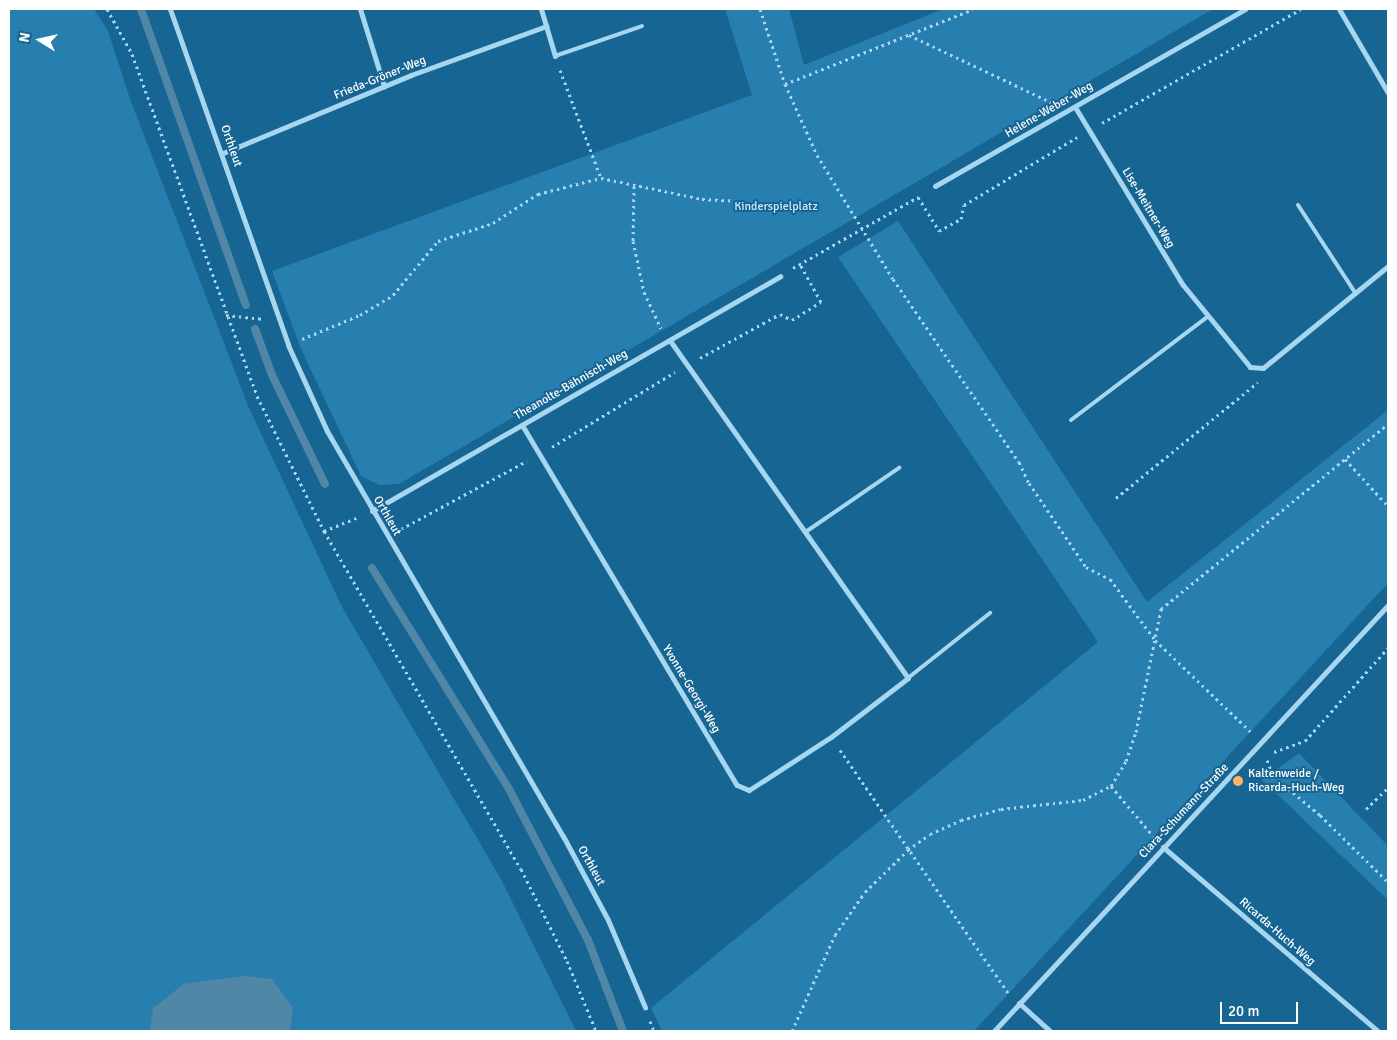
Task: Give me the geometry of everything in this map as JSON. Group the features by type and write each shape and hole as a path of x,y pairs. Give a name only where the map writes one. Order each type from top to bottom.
{"street":[{"name":"Orthleut","path":"170,9 223,153 288,344 327,431 568,845 608,920 645,1007"},
{"path":"360,9 384,86"},
{"path":"541,9 555,56"},
{"name":"Helene-Weber-Weg","path":"936,186 1245,9"},
{"path":"1340,9 1388,93"},
{"name":"Frieda-Gröner-Weg","path":"223,153 384,86 546,26"},
{"name":"Lise-Meitner-Weg","path":"1075,106 1183,285 1250,367 1263,368"},
{"path":"1263,368 1388,266"},
{"name":"Theanolte-Bähnisch-Weg","path":"372,511 780,276"},
{"path":"670,340 807,531 908,678"},
{"name":"Yvonne-Georgi-Weg","path":"522,425 737,785 749,790 831,737 908,678"},
{"name":"Clara-Schumann-Straße","path":"994,1031 1388,604"},
{"name":"Ricarda-Huch-Weg","path":"1163,847 1378,1031"},
{"path":"1019,1004 1050,1031"}],"lane":[{"path":"555,56 642,26"},
{"path":"1298,205 1356,294"},
{"path":"1071,420 1208,317"},
{"path":"807,531 899,468"},
{"name":"Yvonne-Georgi-Weg","path":"908,678 990,613"}],"path":[{"path":"107,9 132,54 257,396 324,531 522,869 567,961 596,1031"},
{"path":"760,9 785,84 817,155 864,228 893,279 1019,462 1029,483 1086,566 1110,579 1155,640 1261,742"},
{"path":"785,84 973,9"},
{"path":"909,35 1050,102 1075,106"},
{"path":"555,56 601,178"},
{"path":"288,344 360,315 393,295 438,241 493,223 538,194 601,178 702,199 738,201"},
{"path":"634,186 633,241 644,292 670,340"},
{"path":"780,276 936,186"},
{"path":"387,537 540,454 687,364 780,314 792,320 821,302 800,264"},
{"path":"226,315 280,322"},
{"path":"1116,498 1257,386 1263,368"},
{"path":"792,1031 835,935 865,892 908,850 930,834 961,820 1001,809 1083,800 1111,786 1126,761 1136,732 1161,609 1388,424"},
{"path":"1345,459 1388,506"},
{"path":"324,531 372,511"},
{"path":"1388,648 1305,741 1265,755 1274,776 1320,815 1388,882"},
{"path":"831,737 1007,992 1019,1004"},
{"path":"1111,786 1163,847"},
{"path":"1366,809 1388,788"}],"green space":[{"path":"9,9 94,9 108,31 130,99 249,408 342,607 502,881 576,1031 9,1031"},
{"name":"Kinderspielplatz","path":"725,9 789,9 804,65 943,9 1213,9 399,484 379,485 361,476 301,349 272,271 752,95"},
{"path":"898,221 1147,602 1388,410 1388,583 974,1031 662,1031 651,1008 1098,642 838,257"},
{"path":"1299,753 1388,846 1388,900 1262,780"}],"shaded area":[{"path":"243,976 272,979 293,1008 290,1031 150,1031 153,1008 184,984"}],"waterway":[{"path":"141,9 246,305"},
{"path":"255,329 272,375 325,484"},
{"path":"372,568 509,789 588,940 623,1031"}],"place":[{"name":"Kaltenweide / Ricarda-Huch-Weg","path":"1238,781"}]}
